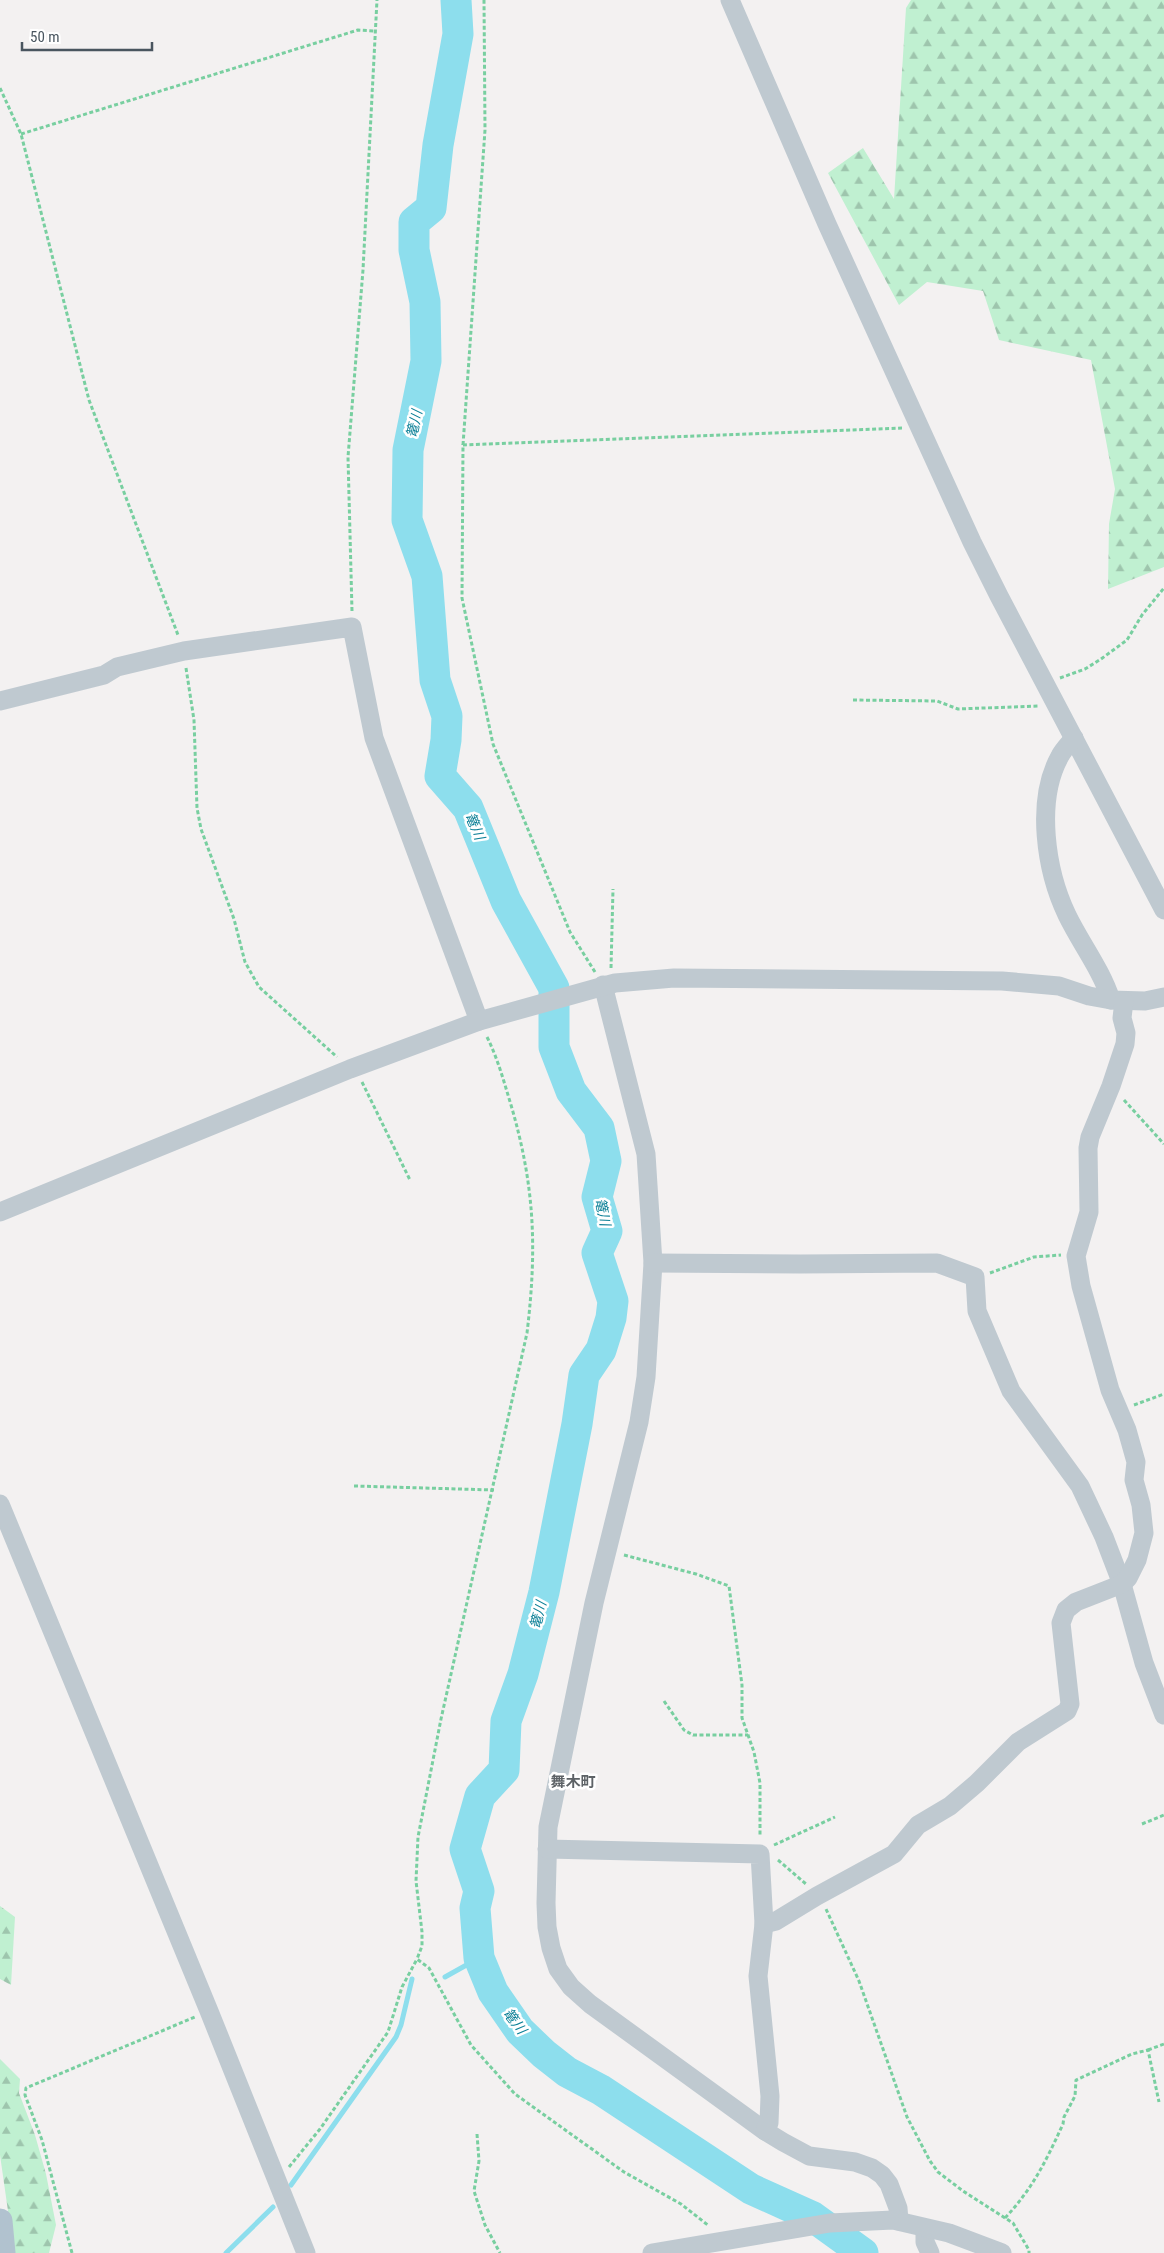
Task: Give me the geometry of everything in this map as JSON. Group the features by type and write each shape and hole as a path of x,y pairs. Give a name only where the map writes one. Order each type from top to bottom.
{"main road":[{"path":"0,2221 3,2253"}],"street":[{"path":"730,0 827,224 919,428 999,596 1164,910"},
{"path":"0,701 104,675 117,667 184,651 352,627 374,738 483,1020"},
{"path":"764,1924 776,1921 818,1895 894,1854 918,1825 950,1806 977,1783 1018,1742 1067,1711 1070,1704 1061,1623 1066,1610 1076,1602 1122,1584 1128,1578 1137,1560 1144,1533 1141,1504 1134,1480 1136,1462 1110,1390 1081,1286 1076,1256 1089,1212 1089,1142 1111,1086 1125,1044 1126,1033 1118,1000 1106,985 1067,916 1055,885 1046,841 1045,817 1049,786 1060,756 1074,738"},
{"path":"0,1212 352,1069 483,1020 609,984 674,978 1002,981 1059,986 1089,996 1118,1000 1164,997"},
{"path":"609,984 646,1154 653,1262 646,1377 639,1422 606,1550 548,1828 547,1927 551,1948 558,1969 570,1987 590,2004 765,2131 809,2156 855,2162 872,2168 882,2175 889,2184 898,2208 896,2220"},
{"path":"653,1262 936,1263 975,1277 977,1311 1011,1391 1080,1486 1104,1537 1122,1584 1144,1663 1164,1715"},
{"path":"1,1511 209,2011 306,2253"},
{"path":"547,1849 761,1852 764,1924 758,1976 770,2096 769,2123 765,2131"},
{"path":"652,2253 830,2223 896,2220 949,2233 1002,2253"},
{"path":"925,2228 925,2242 930,2253"}],"path":[{"path":"352,627 348,457 363,270 377,0"},
{"path":"484,0 485,130 463,445 462,598 492,744 570,932 609,984"},
{"path":"21,134 358,30 376,31"},
{"path":"0,88 21,134 89,400 184,651 194,720 197,808 201,829 234,919 245,962 259,987 352,1069 410,1180"},
{"path":"463,445 919,428"},
{"path":"1044,682 1085,669 1127,640 1142,615 1164,588"},
{"path":"853,700 937,701 958,709 1035,708 1054,700"},
{"path":"609,984 613,889"},
{"path":"276,2180 309,2143 388,2032 404,1982 422,1946 416,1881 418,1838 441,1719 528,1332 533,1287 534,1232 532,1198 514,1115 502,1072 483,1020"},
{"path":"1111,1086 1164,1144"},
{"path":"975,1277 1034,1257 1076,1256"},
{"path":"1119,1412 1164,1394"},
{"path":"354,1486 494,1490"},
{"path":"606,1550 663,1567 696,1574 729,1586 742,1685 742,1718 754,1752 760,1783 761,1852"},
{"path":"664,1702 684,1730 693,1735 748,1735"},
{"path":"1142,1824 1164,1815"},
{"path":"761,1852 835,1817"},
{"path":"761,1852 790,1870 818,1895 859,1980 907,2117 930,2161 938,2172 963,2191 1013,2224 1029,2250 1028,2253"},
{"path":"417,1959 429,1968 470,2045 515,2094 624,2172 681,2204 720,2234 722,2241"},
{"path":"72,2253 42,2140 25,2095 26,2088 209,2011"},
{"path":"1005,2218 1025,2196 1041,2170 1075,2096 1076,2080 1132,2054 1164,2044"},
{"path":"1148,2050 1159,2102"},
{"path":"477,2134 479,2161 474,2191 477,2206 485,2226 500,2253"}],"green space":[{"path":"911,0 1164,0 1164,567 1108,589 1109,524 1115,489 1091,360 999,340 983,291 927,282 899,305 828,173 863,148 894,199 906,8"},
{"path":"0,1906 15,1917 11,1985 0,1979"},
{"path":"0,2059 20,2079 19,2093 35,2135 46,2174 56,2225 49,2253 14,2253 0,2155"}],"waterway":[{"name":"篭川","path":"456,0 458,34 438,145 431,208 414,222 414,250 425,302 426,361 408,450 407,520 427,576 435,680 447,716 446,740 440,776 468,808 506,901 554,988 554,1047 571,1091 599,1128 606,1161 597,1197 607,1231 597,1253 613,1301 611,1318 601,1350 584,1375 577,1424 544,1592 523,1674 506,1721 504,1770 480,1796 465,1849 479,1891 475,1908 479,1958 493,1992 520,2031 544,2054 567,2072 601,2090 751,2189 813,2217 863,2253"},
{"path":"445,1977 479,1958"},
{"path":"291,2185 396,2037 401,2025 412,1979"},
{"path":"226,2253 273,2207"}],"district":[{"name":"舞木町","path":"573,1782"}]}
